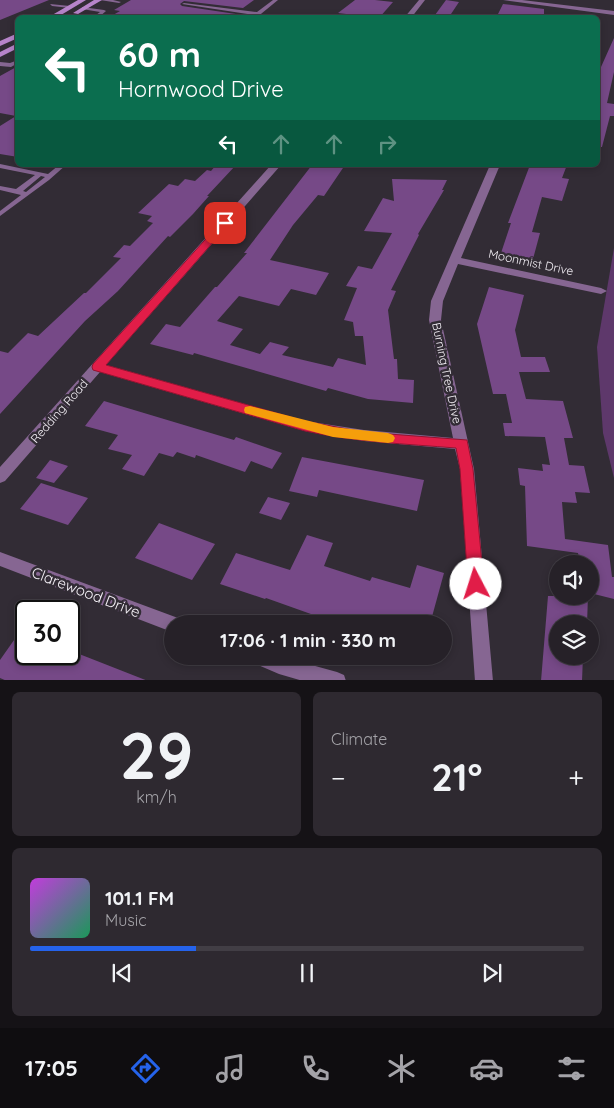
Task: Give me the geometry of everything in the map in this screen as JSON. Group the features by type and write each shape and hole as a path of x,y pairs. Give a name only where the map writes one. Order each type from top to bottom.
{"main road":[{"path":"55,15 83,0"},
{"path":"73,15 101,0"},
{"path":"0,46 15,37"},
{"path":"0,46 15,47"},
{"path":"0,55 15,47"}],"street":[{"path":"410,15 422,0"},
{"path":"506,0 568,4 614,13"},
{"name":"Redding Road","path":"0,477 274,167"},
{"name":"Burning Tree Drive","path":"484,680 467,469 435,320 437,301 494,167"},
{"name":"Moonmist Drive","path":"455,260 601,291"},
{"path":"98,367 333,432 462,444"},
{"name":"Clarewood Drive","path":"0,559 164,621"},
{"path":"279,665 337,680"}],"lane":[{"path":"101,0 119,2"},
{"path":"257,15 276,0"},
{"path":"184,4 250,15"},
{"path":"52,5 70,7"},
{"path":"84,8 104,12 99,15"},
{"path":"0,64 11,65 15,63"},
{"path":"0,166 48,176"},
{"path":"0,214 60,167"},
{"path":"17,192 40,174"},
{"path":"0,188 26,194"}],"shaded area":[{"path":"614,248 614,478 603,433 597,347"}],"building":[{"path":"0,0 49,0 0,20"},
{"path":"131,0 254,0 243,8 184,1 180,4 182,6 236,14 235,15 113,15 120,11 114,10"},
{"path":"355,0 393,2 382,15 338,13"},
{"path":"446,0 459,2 450,15 435,15"},
{"path":"503,4 544,9 544,15 498,15"},
{"path":"614,38 614,72 607,103 614,104 614,116 610,116 602,147 600,147 600,67"},
{"path":"15,68 15,116 0,113 0,76"},
{"path":"15,117 15,156 0,154 0,126"},
{"path":"214,167 234,167 193,214 170,237 168,236 118,291 85,321 0,414 0,351 8,353 28,333 38,336 86,293 121,258 113,257 124,245 130,246 153,223 147,221 152,216 138,213 169,184 178,186 185,179 195,181 207,170 211,171"},
{"path":"310,167 344,167 324,196 318,195 293,225 270,260 329,273 316,295 291,289 279,306 239,296 217,321 243,329 230,345 260,354 270,342 289,347 282,355 333,367 338,358 366,365 363,336 355,336 353,322 344,320 357,288 346,286 358,266 372,269 392,233 364,231 383,198 394,201 392,179 447,180 442,190 444,190 418,234 391,290 396,291 388,310 394,359 397,359 398,379 414,380 413,403 368,399 328,388 326,391 194,353 193,355 150,344 166,324 180,327 247,253 244,253"},
{"path":"529,167 566,167 562,178 569,179 562,201 542,197 532,232 540,233 533,259 501,253 511,223 508,223"},
{"path":"489,287 524,295 515,330 521,357 545,357 550,372 519,372 526,399 563,401 573,438 564,438 569,465 584,466 590,493 575,492 577,503 562,502 565,539 608,545 612,577 614,577 614,599 599,595 599,555 578,555 578,553 527,546 525,486 520,485 518,468 543,471 542,464 550,465 545,437 505,436 503,423 512,423 506,394 493,394 477,324"},
{"path":"104,401 234,440 236,437 282,453 272,469 251,461 245,472 196,455 195,458 177,452 173,457 159,453 144,476 122,469 132,455 108,449 118,435 85,426"},
{"path":"302,457 424,480 417,511 319,490 317,497 289,491"},
{"path":"50,460 68,466 54,483 36,478"},
{"path":"41,483 88,498 68,525 20,509"},
{"path":"268,497 290,503 281,520 259,513"},
{"path":"159,523 215,544 192,580 135,558"},
{"path":"307,535 333,543 324,566 370,581 372,577 410,588 417,565 444,573 432,615 314,615 220,584 236,553 290,570"},
{"path":"548,596 549,605 588,605 587,615 549,615 549,665 583,665 582,680 541,680"},
{"path":"15,639 15,665 80,665 80,654 145,680 5,680 0,678 0,660"}],"slow traffic":[{"path":"250,410 333,432 388,438"}],"route":[{"path":"225,223 98,367 305,426 333,432 462,444 467,469 476,584"}]}
